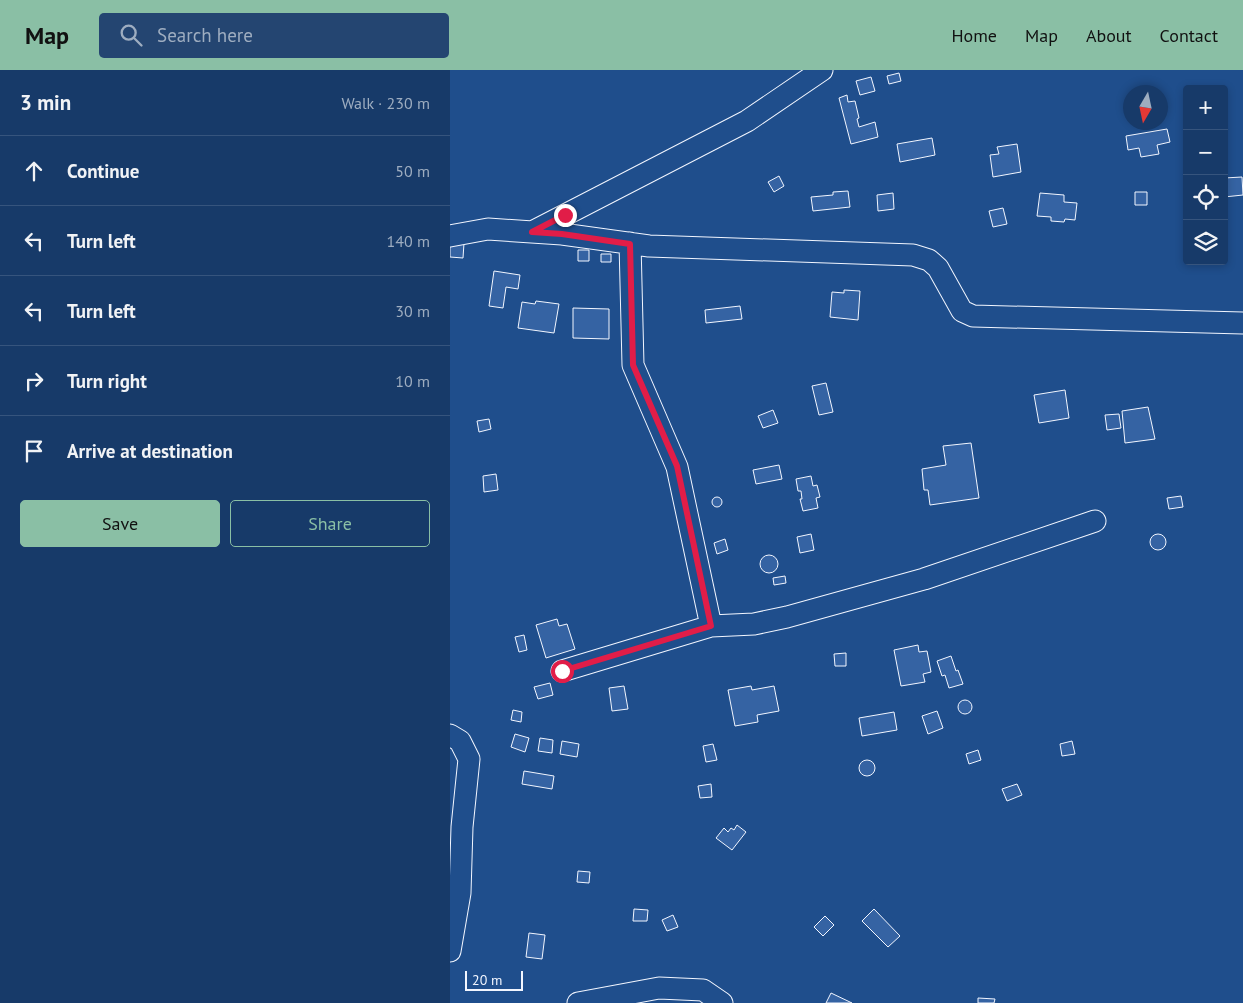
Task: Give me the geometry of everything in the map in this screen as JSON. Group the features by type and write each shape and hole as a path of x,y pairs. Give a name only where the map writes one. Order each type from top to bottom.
{"lane":[{"path":"532,232 747,121 822,70"},
{"path":"450,236 488,229 562,234 649,246 913,255 929,260 938,268 962,311 973,316 1243,323"},
{"path":"630,244 633,365 677,466 711,626"},
{"path":"562,671 711,626 754,624 786,618 924,579 1095,522"},
{"path":"450,735 460,742 469,759 462,827 460,893 450,951"},
{"path":"578,1003 659,988 703,990 722,1003"}],"building":[{"path":"899,73 901,81 889,84 887,76"},
{"path":"871,77 875,91 860,95 856,81"},
{"path":"847,95 848,102 855,101 859,127 875,122 878,137 851,144 839,98"},
{"path":"1167,130 1170,142 1157,145 1159,154 1141,157 1139,148 1128,150 1126,136"},
{"path":"932,138 935,155 900,162 897,144"},
{"path":"1017,144 1021,172 993,177 990,155 999,154 997,147"},
{"path":"779,176 784,186 774,192 768,182"},
{"path":"1242,177 1243,195 1228,197 1228,178"},
{"path":"848,191 850,207 813,211 811,197 833,195 833,192"},
{"path":"1135,192 1147,192 1147,205 1135,205"},
{"path":"893,193 894,209 878,211 877,195"},
{"path":"1040,193 1064,195 1064,202 1077,203 1075,220 1065,219 1064,222 1051,221 1051,217 1037,216"},
{"path":"1003,208 1007,224 993,227 989,211"},
{"path":"450,242 464,243 463,258 450,257"},
{"path":"578,250 589,250 589,261 578,261"},
{"path":"601,254 611,254 611,262 601,262"},
{"path":"494,271 520,275 518,289 506,287 503,308 489,306"},
{"path":"844,290 860,291 858,320 830,317 832,292 844,293"},
{"path":"536,301 559,304 554,333 518,328 522,302 535,304"},
{"path":"740,306 742,319 706,323 705,310"},
{"path":"573,308 609,309 609,339 573,338"},
{"path":"826,383 833,412 819,415 812,386"},
{"path":"1065,390 1069,418 1039,423 1034,395"},
{"path":"1148,407 1155,439 1125,443 1122,411"},
{"path":"773,410 778,423 763,428 758,416"},
{"path":"1119,414 1121,428 1107,430 1105,415"},
{"path":"489,419 491,429 479,432 477,421"},
{"path":"971,443 979,498 930,505 928,490 924,490 922,469 946,465 943,446"},
{"path":"779,465 782,479 756,484 753,470"},
{"path":"496,474 498,490 484,492 483,476"},
{"path":"811,476 813,486 817,485 820,497 816,498 818,508 803,511 800,499 802,499 801,491 798,491 796,479"},
{"path":"1181,496 1183,507 1169,509 1167,498"},
{"path":"717,497 722,502 717,507 712,502"},
{"path":"811,534 814,550 800,553 797,537"},
{"path":"1155,534 1161,534 1166,539 1164,548 1155,550 1150,545 1150,539"},
{"path":"725,539 728,550 717,554 714,543"},
{"path":"769,555 775,558 778,564 775,570 769,573 763,570 760,564 763,558"},
{"path":"785,576 786,583 774,585 773,578"},
{"path":"557,619 559,626 567,624 575,649 546,658 536,625"},
{"path":"524,635 527,650 519,652 515,637"},
{"path":"918,645 919,652 927,651 931,672 923,674 925,682 901,686 894,650"},
{"path":"846,653 846,666 835,666 834,654"},
{"path":"951,656 963,684 949,688 945,675 942,676 937,661"},
{"path":"550,683 553,695 538,699 534,687"},
{"path":"624,686 628,709 612,711 609,688"},
{"path":"751,686 752,690 774,686 779,711 757,715 758,722 735,726 728,690"},
{"path":"962,700 968,700 972,707 968,714 962,714 958,710 958,704"},
{"path":"513,710 522,712 521,722 511,720"},
{"path":"937,711 943,728 928,734 922,716"},
{"path":"894,712 897,730 862,736 859,718"},
{"path":"515,734 529,738 525,752 511,747"},
{"path":"540,738 553,740 552,753 538,751"},
{"path":"562,741 579,744 577,757 560,754"},
{"path":"1072,741 1075,754 1062,756 1060,744"},
{"path":"713,744 717,760 706,762 703,746"},
{"path":"978,750 981,760 969,764 966,754"},
{"path":"864,760 870,760 875,765 873,774 864,776 859,771 859,765"},
{"path":"524,771 554,776 552,789 522,784"},
{"path":"711,784 712,797 700,798 698,786"},
{"path":"1017,784 1022,795 1007,801 1002,789"},
{"path":"737,825 746,832 732,850 716,838 724,828 728,832 731,828 734,830"},
{"path":"578,871 590,872 589,883 577,882"},
{"path":"634,909 648,910 647,921 633,921"},
{"path":"874,909 900,936 888,947 862,921"},
{"path":"673,915 678,927 667,931 662,920"},
{"path":"825,916 834,925 823,936 814,927"},
{"path":"529,933 545,935 542,959 526,957"},
{"path":"831,993 852,1003 826,1003"},
{"path":"978,998 995,999 994,1003 978,1003"}],"route":[{"path":"562,671 711,626 677,466 633,365 630,244 562,234 532,232 565,215"}]}
